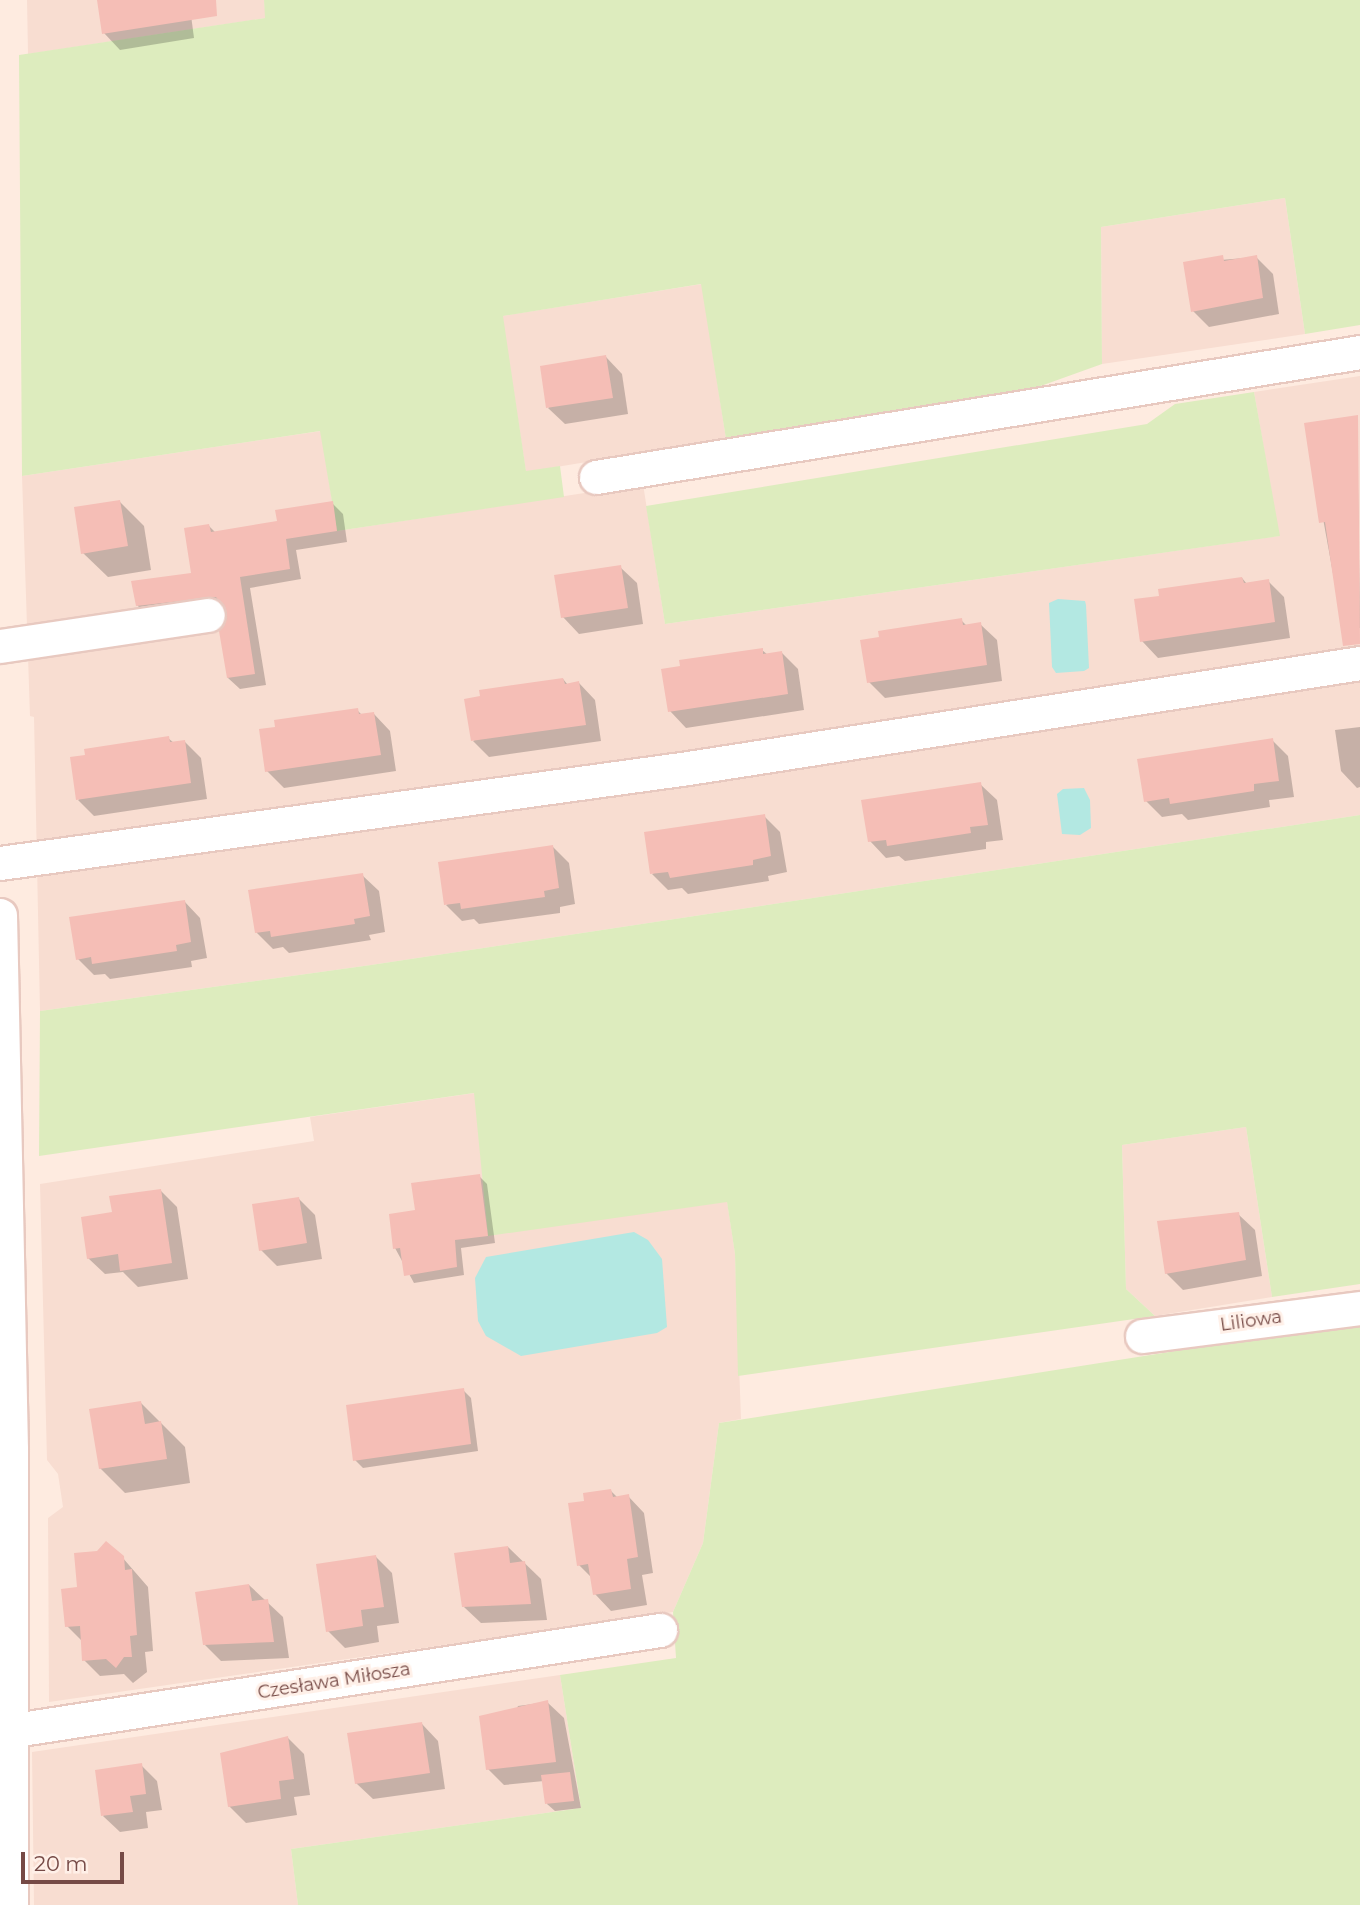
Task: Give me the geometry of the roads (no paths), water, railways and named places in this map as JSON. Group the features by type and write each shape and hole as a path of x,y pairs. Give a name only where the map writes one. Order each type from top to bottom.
{"street":[{"path":"596,477 1360,352"},
{"path":"0,646 208,615"},
{"path":"0,863 688,768 1360,663"},
{"path":"0,915 11,1905"},
{"name":"Liliowa","path":"1142,1336 1360,1308"},
{"name":"Czesława Miłosza","path":"8,1731 660,1630"}],"water":[{"path":"1058,599 1085,601 1089,668 1084,671 1056,673 1052,667 1049,603"},
{"path":"1084,788 1090,800 1091,828 1080,835 1062,834 1057,794 1063,789"},
{"path":"634,1232 648,1240 662,1259 667,1327 657,1333 521,1356 486,1336 478,1321 475,1278 486,1257"}]}
